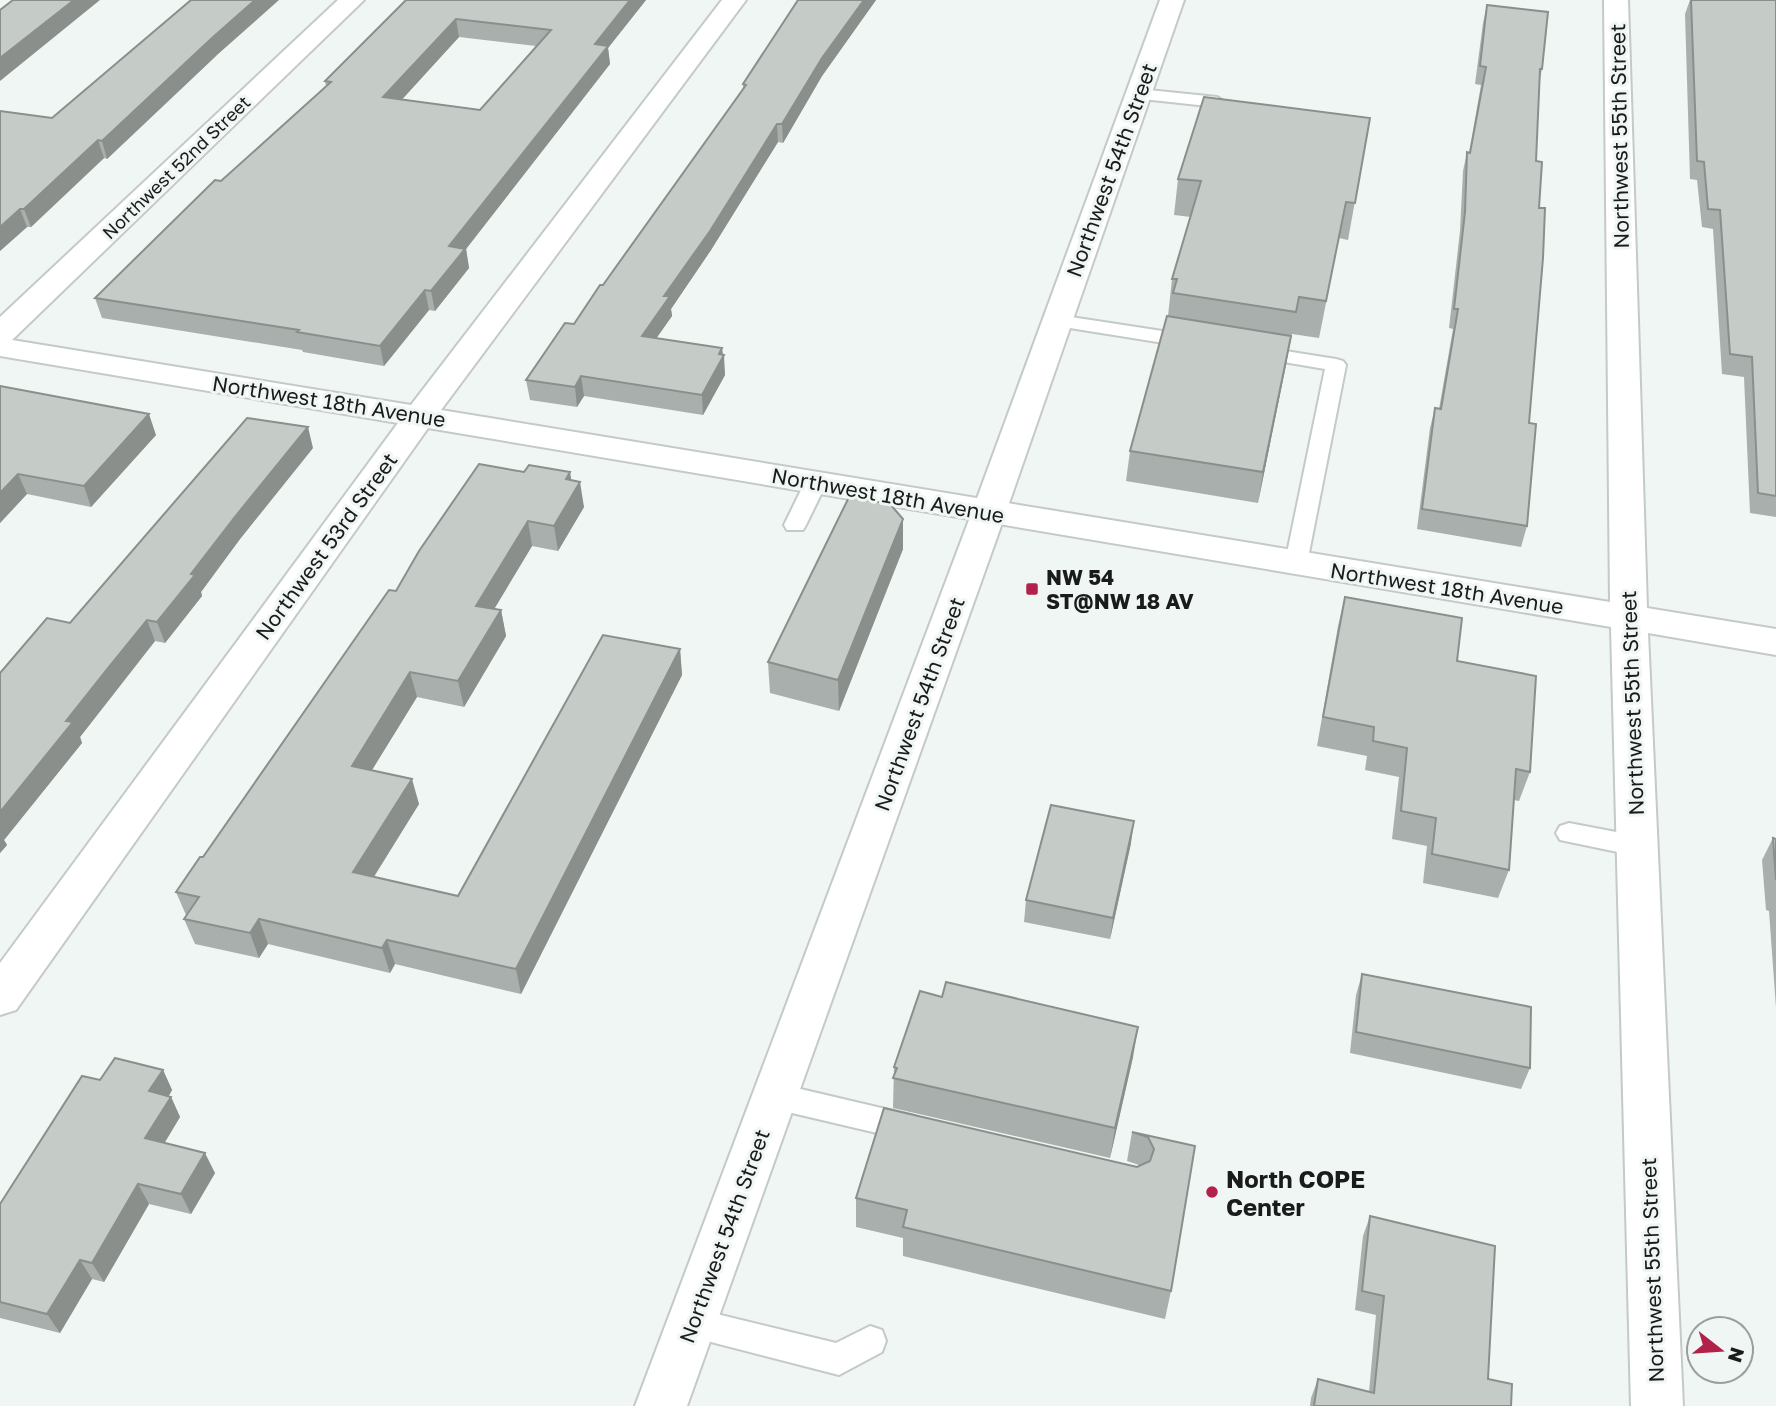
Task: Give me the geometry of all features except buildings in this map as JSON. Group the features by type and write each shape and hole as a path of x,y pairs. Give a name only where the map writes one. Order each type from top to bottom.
{"street":[{"name":"Northwest 52nd Street","path":"0,334 352,0"},
{"name":"Northwest 53rd Street","path":"0,997 420,416 734,0"},
{"name":"Northwest 54th Street","path":"661,1406 989,512 1172,0"},
{"name":"Northwest 55th Street","path":"1616,0 1629,618 1657,1406"},
{"name":"Northwest 18th Avenue","path":"0,346 1776,642"}],"lane":[{"path":"1139,94 1217,102"},
{"path":"1058,321 1214,345"},
{"path":"1241,350 1336,365 1296,563"},
{"path":"794,525 816,482"},
{"path":"1569,833 1637,846"},
{"path":"775,1096 933,1133"},
{"path":"692,1323 839,1359 870,1341"}],"place":[{"name":"NW 54 ST@NW 18 AV","path":"1032,589"},
{"name":"North COPE Center","path":"1212,1192"}]}
